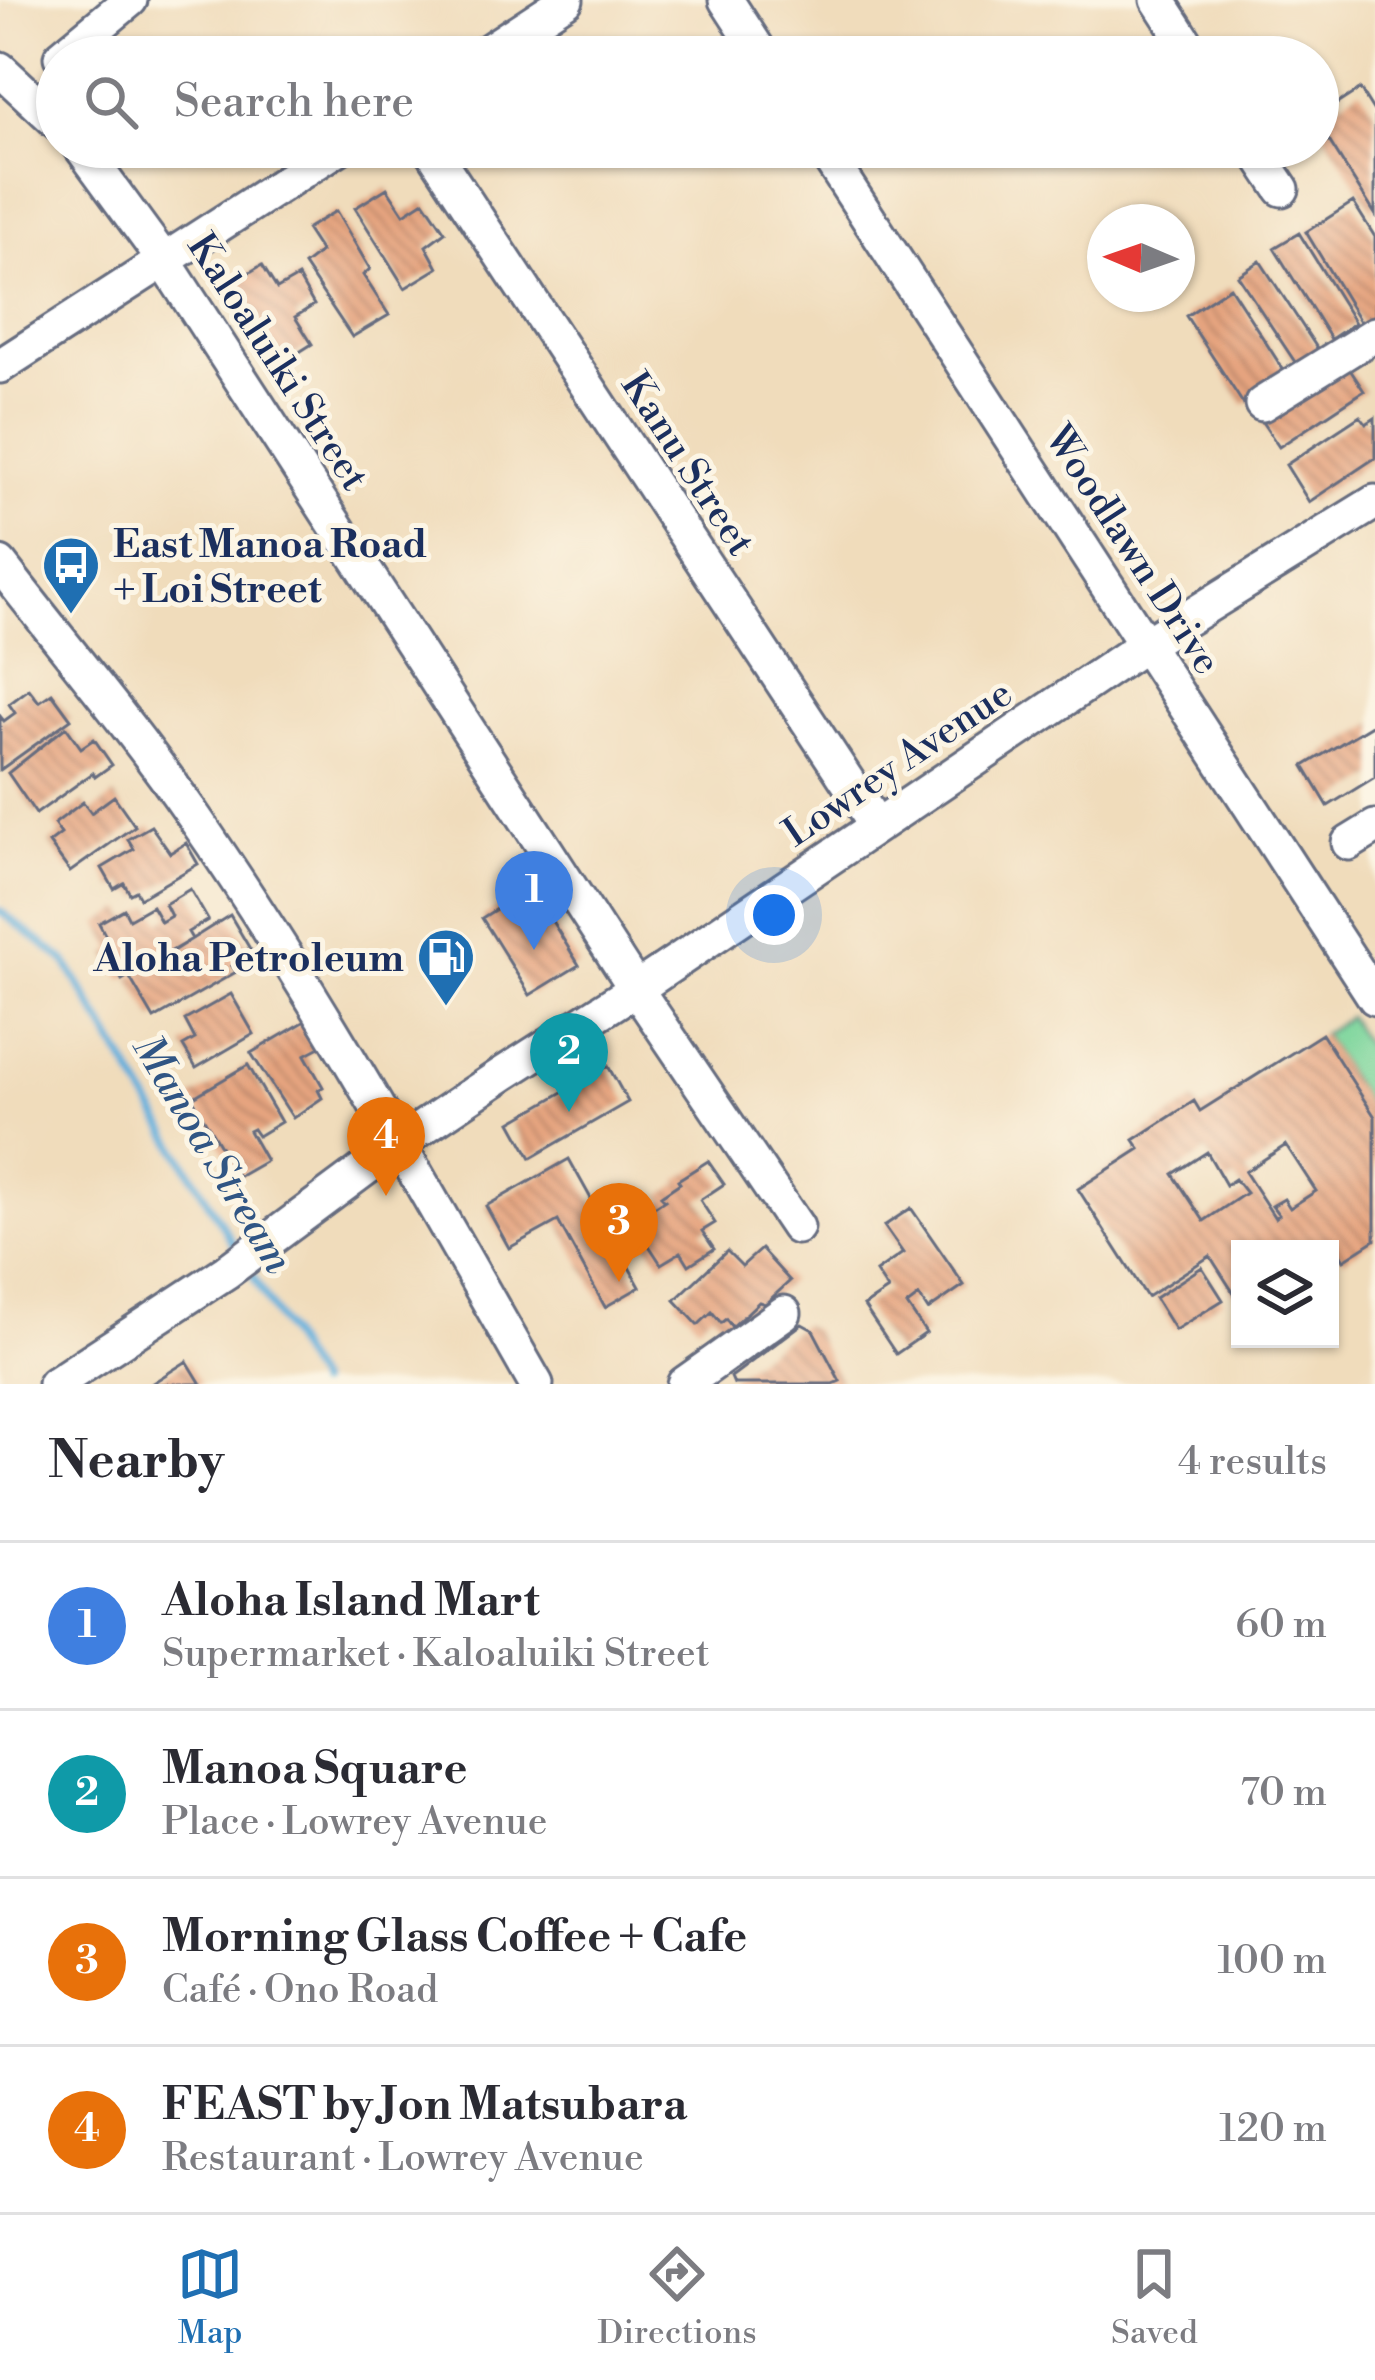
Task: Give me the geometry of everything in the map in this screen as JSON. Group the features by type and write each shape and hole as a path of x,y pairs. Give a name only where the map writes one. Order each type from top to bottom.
{"street":[{"path":"87,36 130,0"},
{"path":"511,36 566,0"},
{"path":"726,0 750,36"},
{"path":"1158,0 1181,36"},
{"path":"12,78 36,101"},
{"name":"Kaloaluiki Street","path":"96,168 163,259 636,989 797,1227"},
{"path":"0,366 307,168"},
{"name":"Kanu Street","path":"444,168 877,826"},
{"name":"Woodlawn Drive","path":"836,168 1375,998"},
{"path":"1268,168 1282,189"},
{"path":"1262,404 1371,344"},
{"name":"Lowrey Avenue","path":"55,1384 226,1272 401,1142 1146,644 1375,502"},
{"path":"0,565 190,811 341,1042 536,1384"},
{"path":"684,1384 784,1313"}],"green space":[{"path":"1348,1017 1375,1060 1375,1116 1322,1034"}],"building":[{"path":"1360,89 1375,113 1375,214 1339,157 1339,102"},
{"path":"387,188 404,214 424,201 445,232 426,246 438,268 405,288 355,208"},
{"path":"1353,202 1375,237 1375,321 1364,328 1306,232"},
{"path":"336,211 370,269 363,275 389,315 352,337 304,265 321,252 306,229"},
{"path":"1299,233 1355,323 1331,339 1274,248"},
{"path":"1260,261 1319,351 1297,365 1238,276"},
{"path":"262,265 277,289 298,277 314,305 295,317 312,344 279,365 228,285"},
{"path":"1230,287 1288,377 1244,405 1186,316"},
{"path":"1347,365 1364,391 1279,447 1262,422"},
{"path":"1360,416 1366,424 1375,418 1375,458 1309,502 1286,465"},
{"path":"29,689 39,702 52,693 71,719 0,770 0,716 4,721 15,713 9,704"},
{"path":"1375,723 1375,777 1328,806 1304,766"},
{"path":"66,727 81,748 94,739 112,765 36,814 8,773"},
{"path":"114,796 135,826 70,872 49,843 61,834 54,824 83,802 91,813"},
{"path":"151,826 170,853 186,843 198,864 140,898 136,891 130,894 124,883 114,889 102,868 134,849 128,839"},
{"path":"531,887 579,965 530,995 482,918"},
{"path":"190,889 208,920 188,932 192,939 122,980 107,954 113,950 99,923 124,909 129,919 152,906 161,922 171,916 165,904"},
{"path":"230,915 253,954 232,966 236,972 154,1019 130,978"},
{"path":"231,994 254,1034 196,1068 183,1046 195,1039 185,1020"},
{"path":"309,1019 324,1045 305,1055 323,1087 318,1090 322,1098 293,1118 251,1053"},
{"path":"1322,1034 1375,1117 1375,1240 1344,1260 1339,1240 1231,1240 1231,1289 1210,1256 1147,1297 1078,1189 1140,1149 1134,1140 1194,1101 1200,1111","holes":["1286,1145 1316,1191 1290,1208 1284,1199 1272,1206 1279,1215 1275,1218 1245,1172","1207,1152 1226,1185 1235,1179 1246,1193 1204,1221 1173,1174"]},
{"path":"248,1065 281,1122 258,1136 253,1129 249,1131 266,1161 238,1177 192,1098"},
{"path":"608,1066 628,1102 531,1158 511,1122"},
{"path":"569,1159 640,1287 605,1307 558,1221 509,1248 486,1206"},
{"path":"708,1161 724,1184 700,1200 715,1223 702,1231 714,1249 689,1265 681,1252 661,1264 633,1221 665,1200 661,1196 678,1180"},
{"path":"911,1208 964,1285 928,1310 919,1296 907,1305 926,1333 896,1354 864,1306 888,1290 876,1272 903,1253 884,1226"},
{"path":"761,1249 790,1281 732,1327 712,1312 698,1325 675,1300 727,1251 742,1266"},
{"path":"1202,1267 1223,1300 1175,1330 1155,1298"},
{"path":"802,1324 813,1330 840,1381 734,1384 731,1377"},
{"path":"187,1361 201,1384 151,1384"}],"waterway":[{"name":"Manoa Stream","path":"0,911 65,961 237,1250"},
{"name":"Manoa Stream","path":"248,1268 317,1384"}],"place":[{"name":"East Manoa Road + Loi Street","path":"71,616"},
{"name":"Aloha Island Mart","path":"534,950"},
{"name":"Aloha Petroleum","path":"446,1008"},
{"name":"Manoa Square","path":"569,1112"},
{"name":"FEAST by Jon Matsubara","path":"386,1196"},
{"name":"Morning Glass Coffee + Cafe","path":"619,1282"}]}
